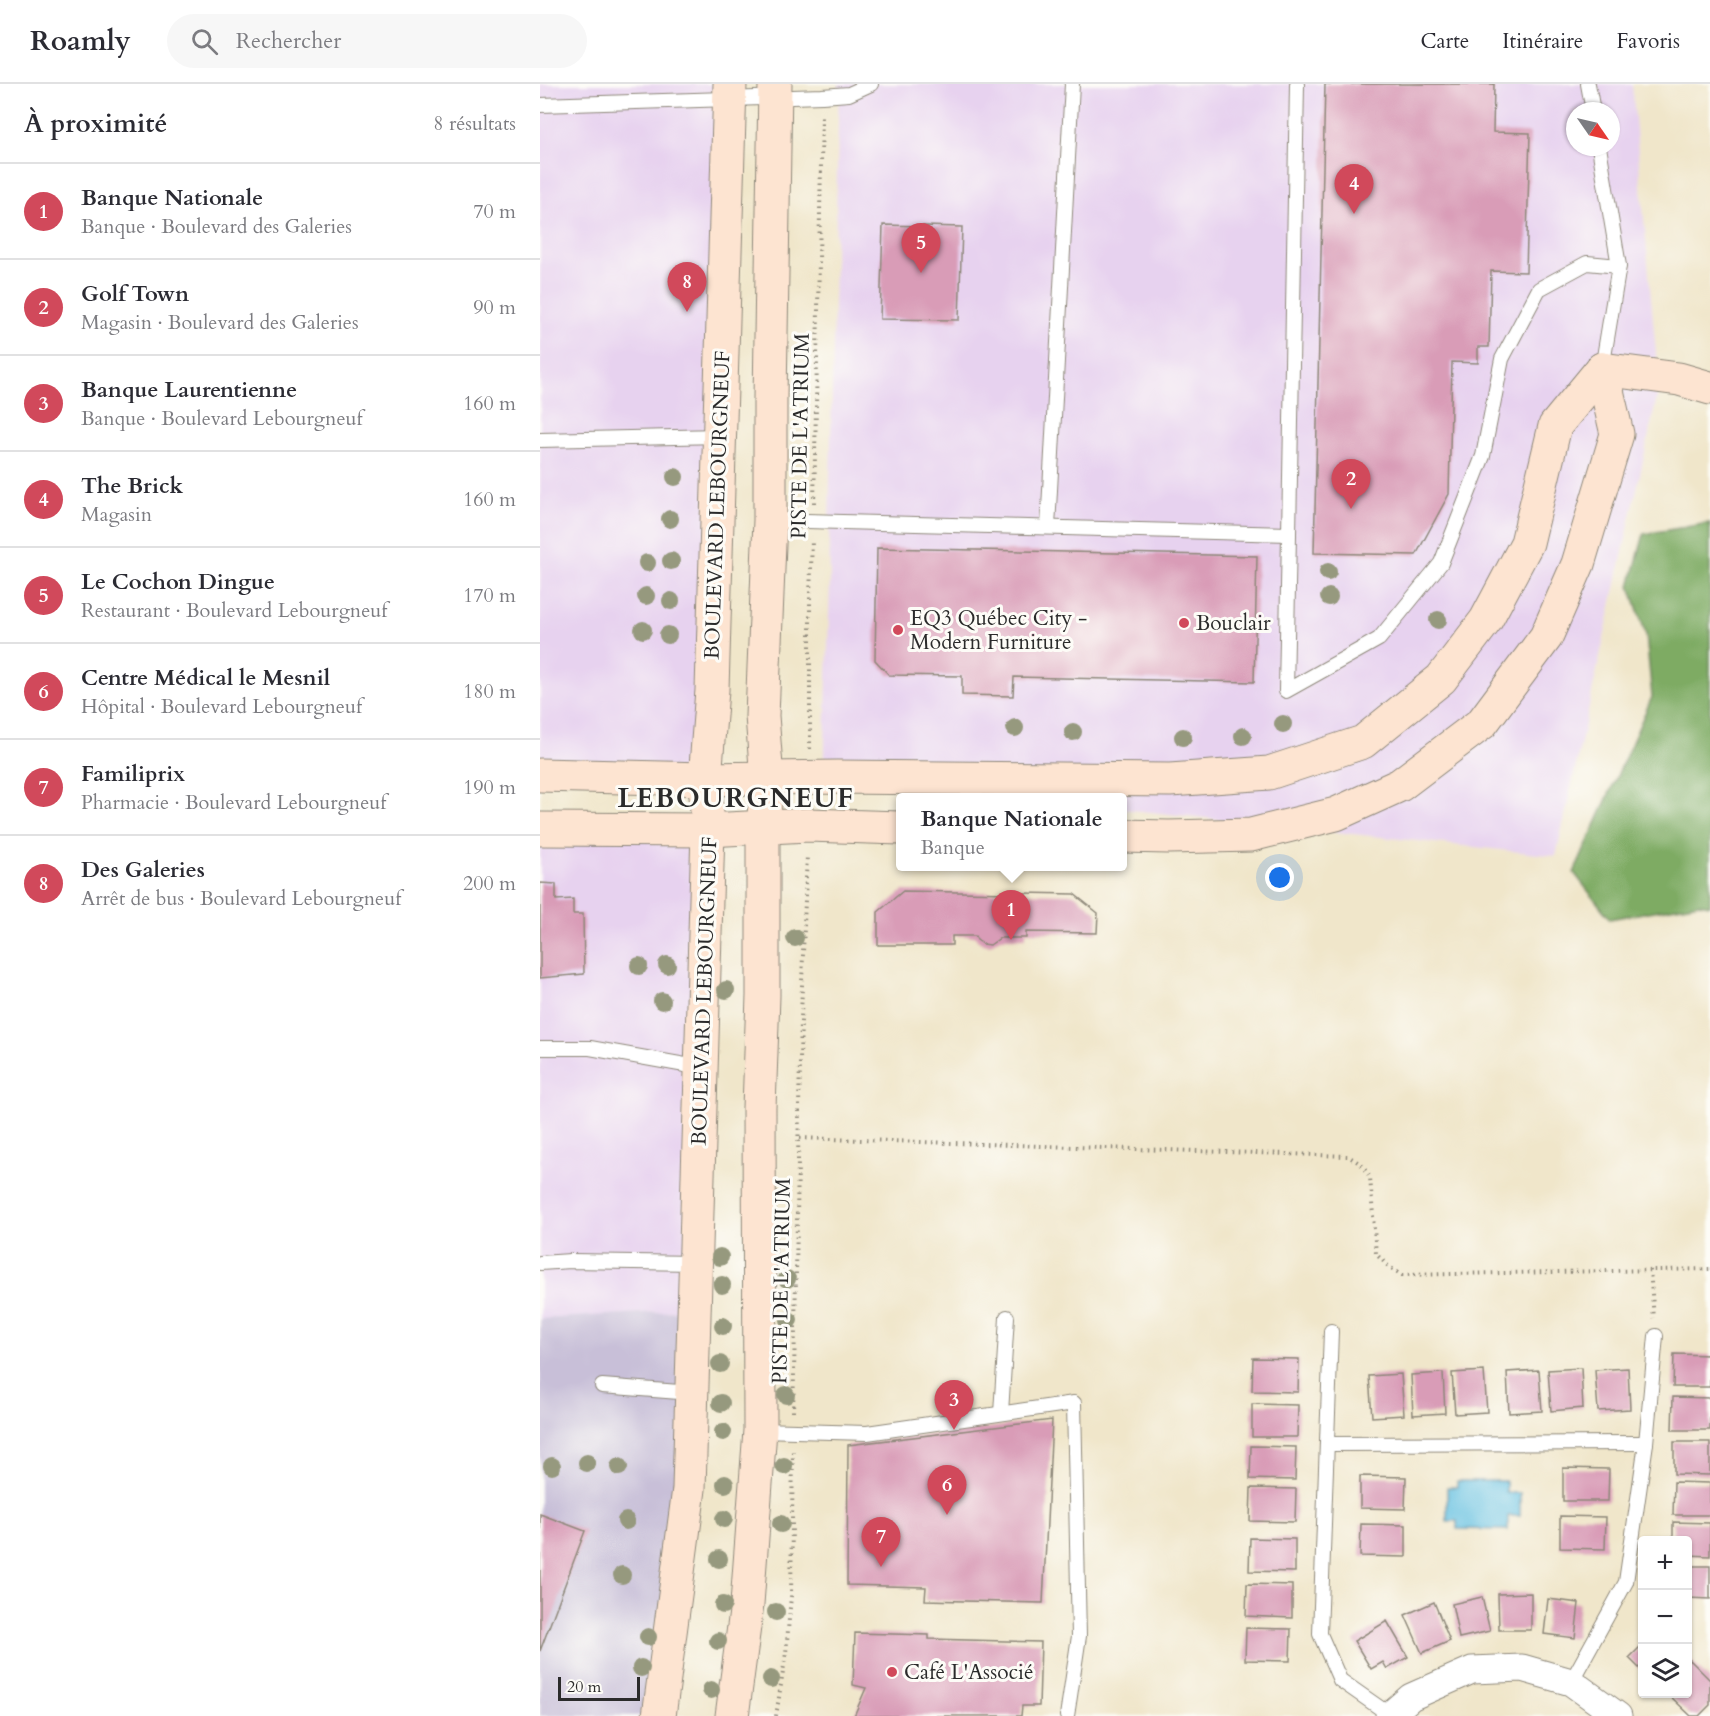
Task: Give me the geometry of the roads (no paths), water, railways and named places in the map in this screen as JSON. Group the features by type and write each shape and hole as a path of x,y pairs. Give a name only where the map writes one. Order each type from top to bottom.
{"main road":[{"path":"732,1716 747,1604 760,1430 759,1108 763,996 763,828 767,779 762,716 770,520 775,91"},
{"name":"BOULEVARD LEBOURGNEUF","path":"659,1716 689,1489 708,830 705,779 712,690 729,92"},
{"path":"1602,369 1679,379 1710,388"},
{"path":"540,775 705,779 837,777 1170,780 1269,773 1363,742 1441,679 1486,620 1527,543 1556,426 1602,369"},
{"path":"1127,836 1251,835 1336,814 1400,785 1482,723 1546,638 1578,564 1617,434 1602,369"},
{"path":"540,829 708,830 808,825 896,828"}],"street":[{"path":"1390,1715 1411,1697 1472,1670 1522,1668 1570,1682 1618,1716"}],"lane":[{"path":"540,105 729,92 849,94 872,84"},
{"path":"1048,528 1072,84"},
{"path":"1297,84 1286,691 1380,639 1441,563 1483,456 1502,359 1539,290 1587,263 1619,266"},
{"path":"1588,84 1591,102"},
{"path":"1601,156 1619,266 1602,369"},
{"path":"540,440 720,435"},
{"path":"770,520 1289,534"},
{"path":"540,1048 590,1048 702,1068"},
{"path":"540,1263 571,1261 696,1263"},
{"path":"1001,1413 1007,1317"},
{"path":"1331,1330 1320,1634 1340,1680 1390,1715"},
{"path":"1570,1682 1626,1582 1646,1443 1656,1336"},
{"path":"602,1386 692,1393"},
{"path":"760,1430 867,1433 1074,1403 1079,1636 1067,1716"},
{"path":"1327,1444 1646,1443"}],"water":[{"path":"1457,1481 1506,1481 1506,1493 1520,1493 1520,1516 1508,1516 1508,1530 1457,1529 1457,1521 1447,1521 1447,1487 1457,1487"}],"place":[{"name":"The Brick","path":"1354,214"},
{"name":"Le Cochon Dingue","path":"921,273"},
{"name":"Des Galeries","path":"687,312"},
{"name":"Golf Town","path":"1351,509"},
{"name":"Bouclair","path":"1184,623"},
{"name":"EQ3 Québec City - Modern Furniture","path":"898,630"},
{"name":"Banque Nationale","path":"1011,940"},
{"name":"Banque Laurentienne","path":"954,1430"},
{"name":"Centre Médical le Mesnil","path":"947,1515"},
{"name":"Familiprix","path":"881,1567"},
{"name":"Café L'Associé","path":"892,1672"}],"district":[{"name":"LEBOURGNEUF","path":"736,798"}]}
